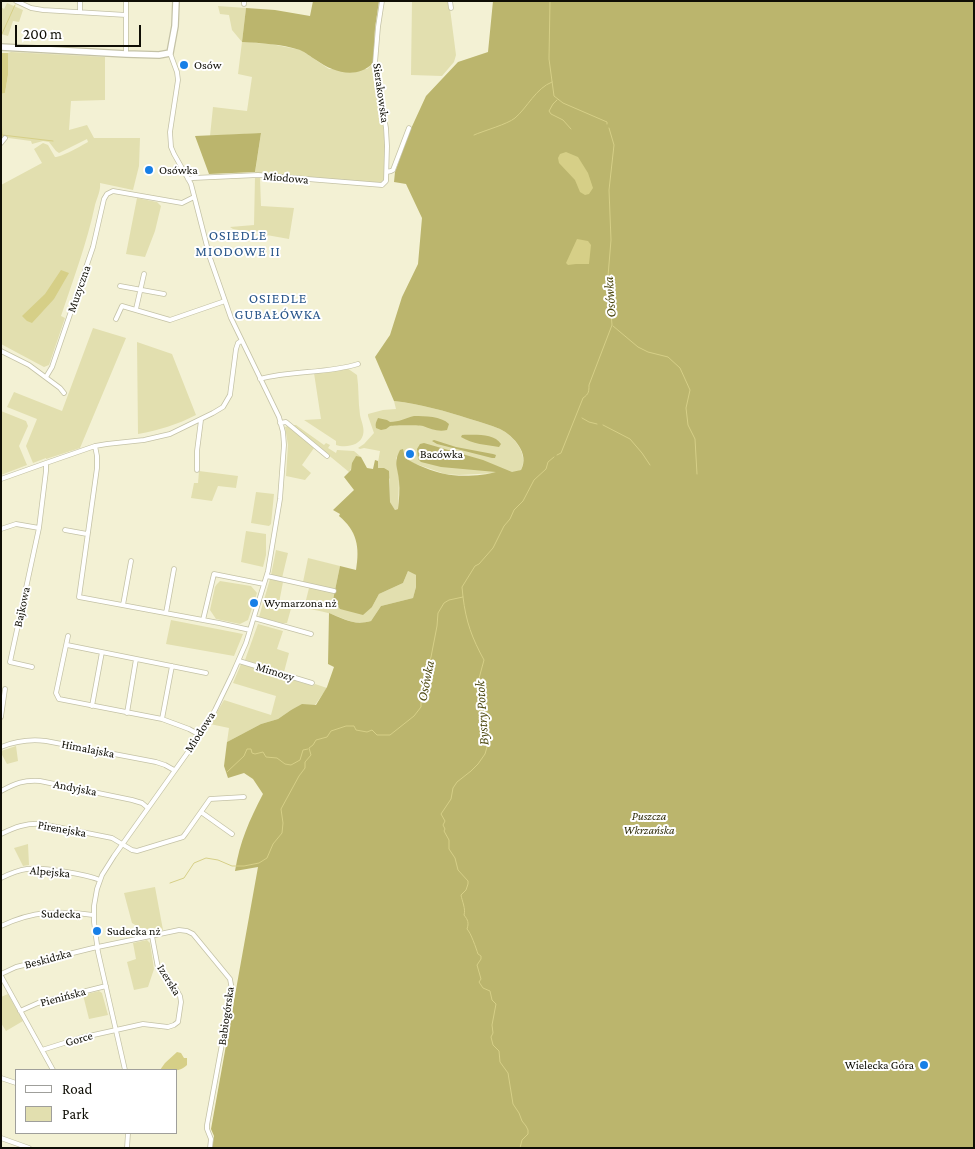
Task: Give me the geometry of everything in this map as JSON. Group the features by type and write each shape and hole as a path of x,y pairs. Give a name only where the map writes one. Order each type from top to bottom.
{"street":[{"path":"16,1 38,9 126,15"},
{"path":"80,1 80,12"},
{"path":"126,1 126,54"},
{"name":"Miodowa","path":"126,1069 97,947 93,915 94,901 100,880 109,864 200,735 239,661 267,576 272,553 280,503 284,445 275,408 233,323 210,258 188,179 174,154 171,142 170,132 178,80 170,53 175,26 176,1"},
{"name":"Sierakowska","path":"382,1 375,63 386,128 387,172 384,184"},
{"path":"450,1 451,8"},
{"path":"1,47 126,54 159,55 170,53"},
{"path":"387,172 393,170 409,128"},
{"path":"1,143 5,138"},
{"name":"Miodowa","path":"188,179 258,175 384,184"},
{"name":"Muzyczna","path":"46,377 52,367 88,261 104,199 107,194 113,191 182,203 194,197"},
{"path":"136,309 144,274"},
{"path":"120,286 164,294"},
{"path":"116,320 122,306 170,320 227,304"},
{"path":"1,479 95,446 164,436 176,432 221,409 229,398 236,349 238,343 242,341"},
{"path":"1,351 29,365 64,393"},
{"path":"260,379 281,374 346,368 358,364"},
{"path":"197,470 197,451 201,420"},
{"path":"280,423 286,422 327,456"},
{"path":"95,446 97,464 79,597 250,630"},
{"name":"Bajkowa","path":"32,668 10,662 39,528 46,463"},
{"path":"1,529 16,524 39,528"},
{"path":"65,530 87,534"},
{"path":"123,604 131,561"},
{"path":"166,613 174,569"},
{"path":"203,620 214,574 264,584"},
{"path":"267,576 334,591"},
{"path":"326,595 327,589"},
{"path":"254,618 311,634"},
{"path":"68,636 56,696 62,700 162,719 200,735"},
{"path":"67,645 206,673"},
{"path":"92,706 102,652"},
{"path":"127,713 136,659"},
{"name":"Mimozy","path":"239,661 312,683"},
{"path":"162,719 172,666"},
{"path":"1,717 5,690"},
{"name":"Himalajska","path":"1,748 20,741 46,741 156,762 174,770"},
{"name":"Andyjska","path":"1,791 19,782 28,780 40,781 132,800 142,803 148,808"},
{"name":"Pirenejska","path":"1,834 21,825 42,824 112,838 132,850 137,850 183,837 210,799 244,797"},
{"path":"201,812 232,834"},
{"name":"Alpejska","path":"1,878 18,871 33,868 100,880"},
{"name":"Sudecka","path":"1,926 39,913 63,912 93,915"},
{"name":"Babiogórska","path":"97,947 179,930 190,932 200,941 230,979 232,990 207,1126 211,1139 210,1148"},
{"name":"Izerska","path":"116,1029 145,1023 168,1027 174,1026 178,1022 180,996 158,968 152,936"},
{"name":"Beskidzka","path":"1,975 16,967 97,947"},
{"path":"1,975 52,1069"},
{"name":"Pienińska","path":"20,1012 38,1003 106,986"},
{"name":"Gorce","path":"42,1050 116,1029"},
{"path":"1,1078 15,1083"},
{"path":"127,1148 128,1134"},
{"path":"1,1138 29,1148"}],"green space":[{"path":"313,1 379,1 373,63 366,68 352,73 337,71 300,50 264,43 242,42 246,8 275,10 310,16"},
{"path":"412,1 449,1 456,55 454,62 442,76 411,75"},
{"name":"Puszcza Wkrzańska","path":"493,1 974,1 974,1148 212,1148 214,1136 211,1129 258,867 235,871 246,831 263,794 253,779 244,773 228,778 224,766 227,742 261,724 278,719 302,704 316,705 327,687 334,667 328,664 329,613 359,623 371,621 381,606 413,598 416,587 416,575 408,571 403,583 379,594 372,607 363,615 340,609 333,600 340,566 356,570 358,554 356,540 350,528 339,516 340,514 333,510 354,490 344,477 351,470 356,456 361,457 367,468 373,469 375,460 378,461 378,468 384,468 389,471 390,502 395,510 398,509 399,499 396,462 400,450 403,449 405,458 424,468 450,475 463,476 496,472 441,467 421,462 418,459 417,449 420,444 424,443 483,460 512,472 521,470 523,464 522,452 519,446 500,429 442,411 394,401 375,357 390,335 402,297 418,264 422,218 406,184 394,182 395,172 409,133 426,96 458,62 488,52"},
{"path":"7,3 23,10 19,22 13,21 8,36 1,34 1,7 4,9"},
{"path":"218,6 246,8 242,42 232,30 229,15 220,14"},
{"path":"242,42 271,44 301,50 329,69 367,69 373,63 385,146 384,181 382,184 255,173 261,133 210,136 213,107 247,111 252,77 238,74"},
{"path":"8,53 105,57 105,100 71,101 69,130 87,125 94,138 140,138 139,166 133,190 100,183 84,247 61,316 65,318 49,365 44,367 1,344 1,185 42,163 34,149 43,143 48,145 55,157 58,157 88,142 87,139 59,153 49,142 43,141 32,144 31,141 1,137 1,94 5,93 8,75"},
{"path":"261,133 255,172 209,174 195,136"},
{"path":"255,177 260,178 261,206 294,208 289,239 230,227 254,225"},
{"path":"137,198 157,202 161,206 155,231 145,257 126,254"},
{"path":"93,328 126,338 80,448 33,463 26,446 37,419 7,407 14,392 62,411"},
{"path":"137,342 172,354 196,415 168,427 138,434"},
{"path":"347,368 357,375 363,435 356,444 344,446 336,445 336,441 304,420 321,419 314,373"},
{"path":"394,401 442,411 500,429 519,446 523,458 521,470 516,472 459,475 445,474 410,462 405,458 404,452 396,458 399,479 398,509 395,510 390,502 390,479 377,468 380,451 358,448 374,433 368,414 396,409"},
{"path":"1,411 26,421 28,426 19,446 27,465 1,475"},
{"path":"414,416 437,418 449,424 447,430 444,431 416,425 390,426 381,430 376,428 378,418 393,422"},
{"path":"292,425 296,425 324,445 326,443 330,445 328,448 336,453 337,450 354,451 361,457 356,457 349,472"},
{"path":"288,426 314,448 302,465 311,473 305,480 286,476 288,445 285,427"},
{"path":"462,435 489,436 498,440 501,444 499,447 480,444 461,437"},
{"path":"432,441 456,447 496,455 495,458 492,458 437,444"},
{"path":"199,471 238,476 236,488 218,486 212,501 191,498 194,483 198,483"},
{"path":"256,492 274,494 271,524 269,526 251,523"},
{"path":"246,531 266,534 266,555 263,567 241,562"},
{"path":"276,550 288,553 282,578 271,575"},
{"path":"308,558 340,566 333,600 372,607 379,594 403,583 408,571 416,575 416,587 413,598 381,606 371,621 359,623 304,608 310,584 303,582"},
{"path":"270,579 283,582 279,603 292,605 287,623 259,617"},
{"path":"220,581 251,586 257,593 248,620 240,624 216,619 210,610 215,587"},
{"path":"171,620 243,634 234,656 166,644"},
{"path":"258,624 283,631 277,649 289,653 284,672 245,660"},
{"path":"241,664 313,686 315,684 327,688 315,705 302,705 278,719 261,724 227,742 229,728 210,724 224,700 271,715 276,696 233,683"},
{"path":"16,746 18,761 7,764 1,751"},
{"path":"28,844 29,865 23,866 14,848"},
{"path":"155,887 163,930 148,933 132,923 124,893"},
{"path":"147,940 150,943 154,969 148,987 134,990 127,962 136,959 133,943"},
{"path":"99,991 102,993 108,1015 89,1019 83,995"},
{"path":"8,994 23,1021 6,1031 1,1023 1,997"}],"shaded area":[{"path":"1,53 8,53 8,75 5,93 1,94"},
{"path":"566,152 578,157 588,173 593,188 589,194 585,195 580,192 575,180 559,163 558,158 560,154"},
{"path":"577,239 588,241 591,245 589,264 568,265 566,263"},
{"path":"61,270 69,273 54,299 32,323 27,321 22,316 45,294"},
{"path":"177,1052 181,1053 184,1058 187,1058 187,1065 178,1070 161,1069"}],"waterway":[{"name":"Osówka","path":"550,1 549,59 554,96 563,103 607,122 607,124"},
{"path":"1,36 15,5"},
{"path":"474,135 515,118 536,93 552,82"},
{"path":"557,100 549,111 563,120 571,129"},
{"path":"1,117 2,135 53,141"},
{"name":"Osówka","path":"557,455 561,453 583,398 588,392 612,325 608,276 611,240 609,190 614,145 609,128"},
{"path":"613,326 638,347 648,352 668,357 680,368 690,390 686,408 688,425 695,439 697,474"},
{"path":"582,418 597,424"},
{"path":"603,425 630,439 650,465"},
{"name":"Osówka","path":"170,883 184,878 194,863 206,858 218,860 232,866 259,863 267,858 273,844 282,833 281,809 305,768 305,762 311,755 309,748 316,740 327,737 331,731 346,726 354,726 356,730 367,732 372,730 377,735 390,735 414,716 421,707 425,691 426,668 431,657 438,613 444,603 463,597 462,587 475,566 493,548 504,526 514,510 523,501 534,480 546,469 548,462 554,457"},
{"name":"Bystry Potok","path":"463,597 470,630 484,660 478,682 481,721 487,747 485,754 478,764 457,782 453,788 451,799 441,814 445,821 443,825 449,840 449,849 455,858 458,870 468,881 466,890 461,895 464,915 468,922 467,929 478,954 481,956 477,965 481,979 479,982 483,988 490,991 492,1000 496,1004 491,1037 493,1045 499,1051 500,1062 508,1073 513,1104 528,1130 528,1134 522,1140 520,1148"},
{"path":"227,772 244,756 247,749 251,749 252,753 255,754 263,752 266,757 277,758 285,764 291,765 300,760 303,750 308,749"}],"place":[{"name":"Osów","path":"184,65"},
{"name":"Osówka","path":"149,170"},
{"name":"Bacówka","path":"410,454"},
{"name":"Wymarzona nż","path":"254,603"},
{"name":"Sudecka nż","path":"97,931"},
{"name":"Wielecka Góra","path":"924,1065"}],"district":[{"name":"OSIEDLE MIODOWE II","path":"238,244"},
{"name":"OSIEDLE GUBAŁÓWKA","path":"278,308"}]}
